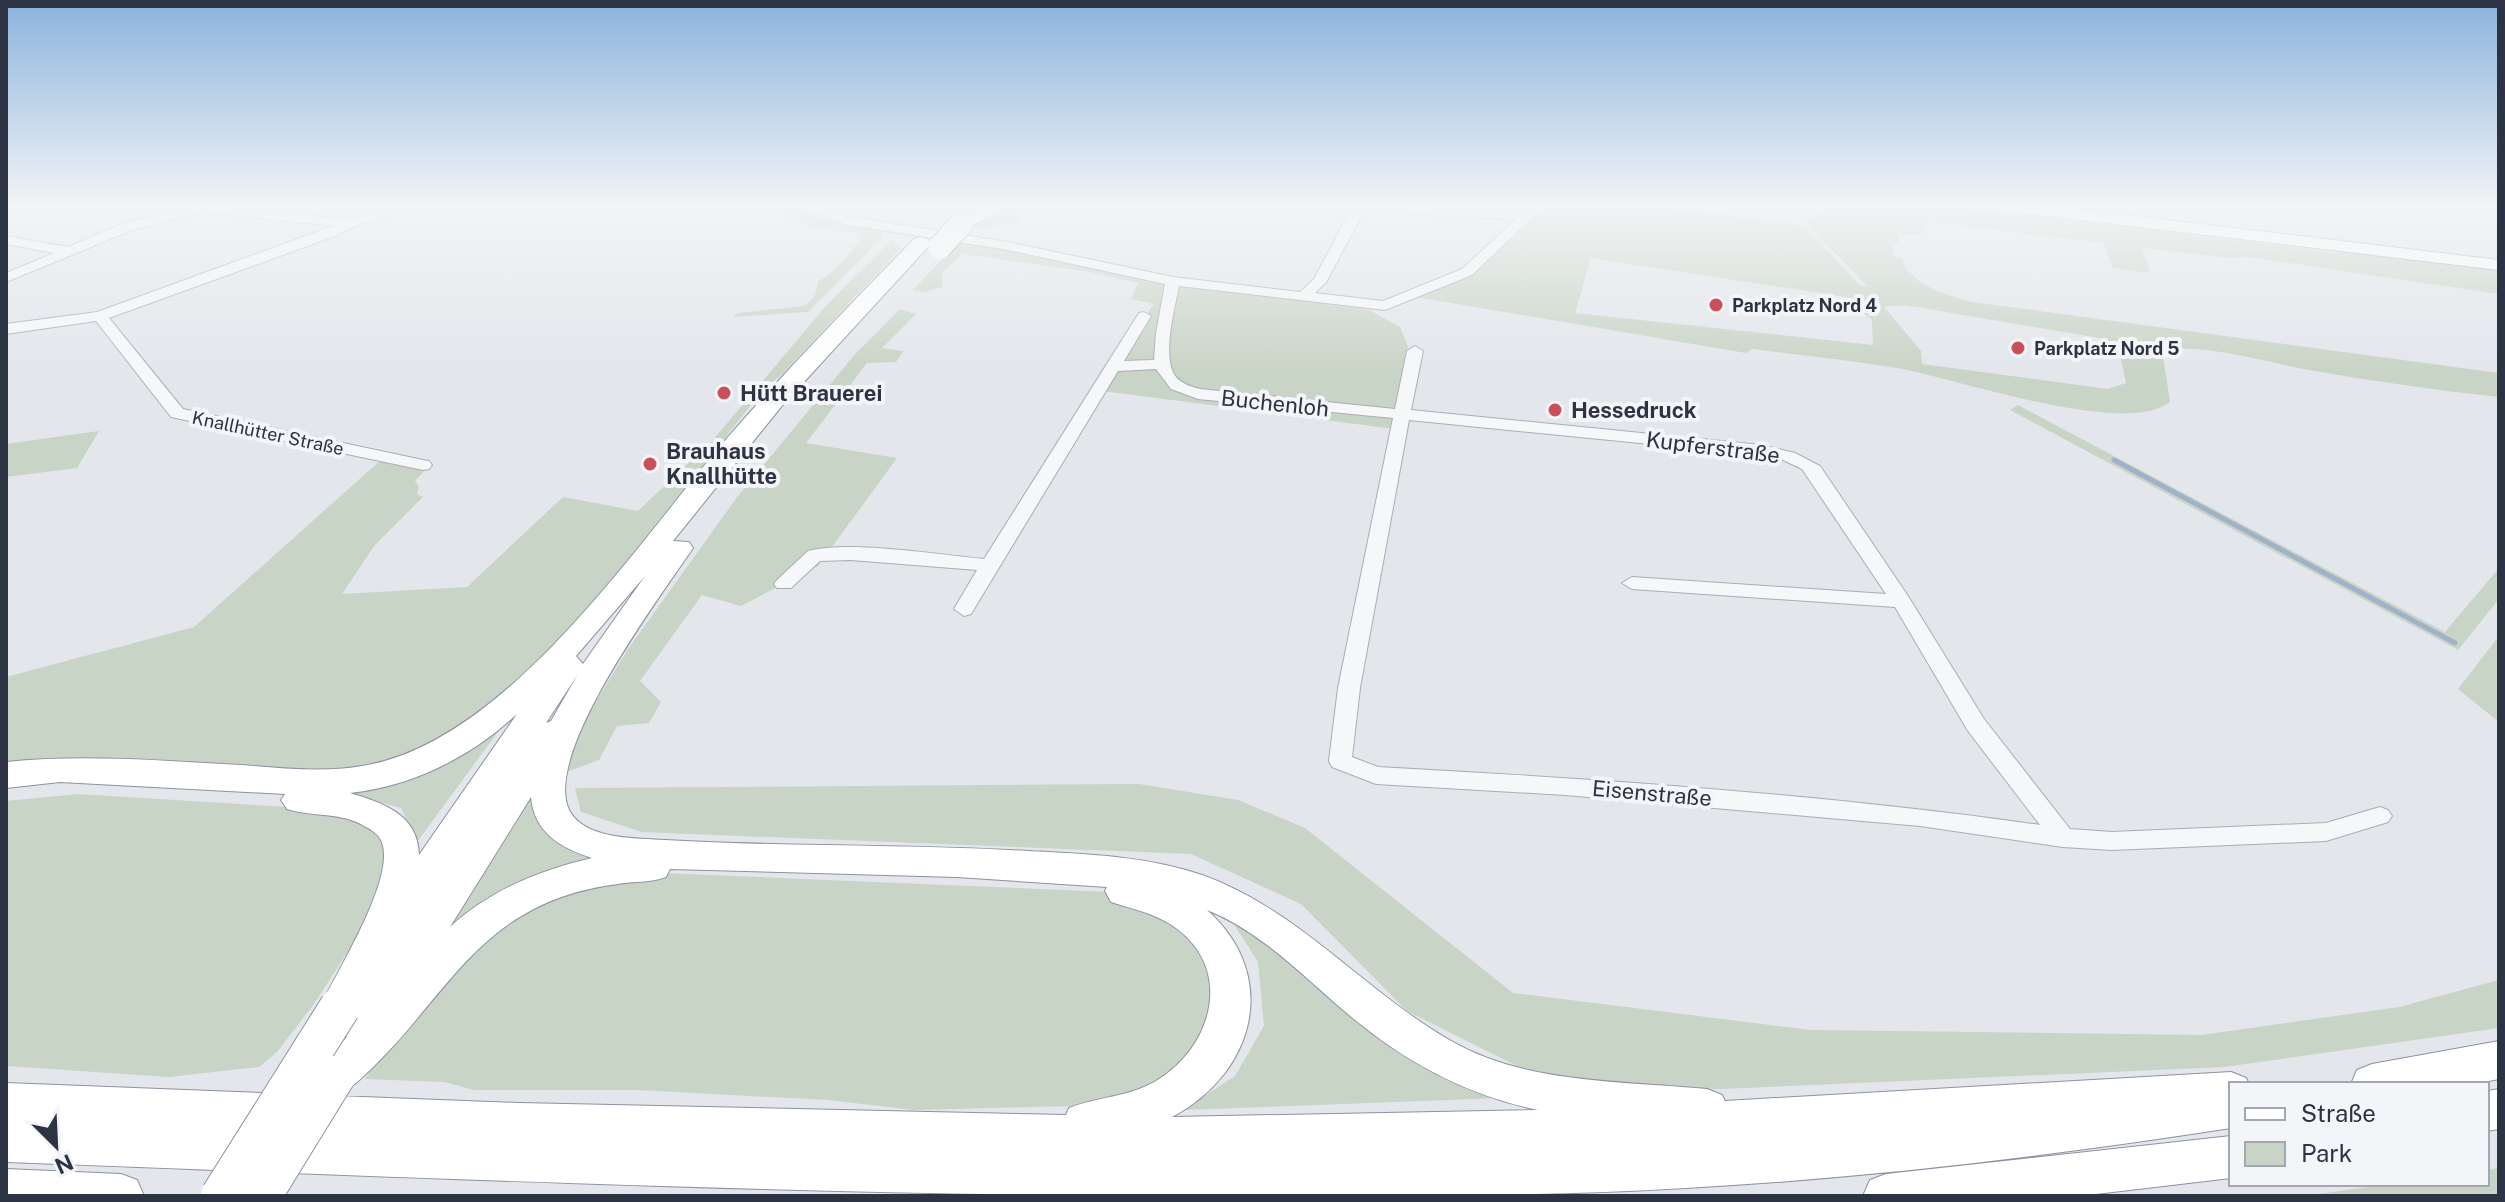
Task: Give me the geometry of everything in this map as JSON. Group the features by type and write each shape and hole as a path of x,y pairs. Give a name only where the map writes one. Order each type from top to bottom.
{"highway":[{"path":"6,775 60,769 326,783 359,781 398,771 444,752 492,720 575,639 627,582 779,395 916,260"},
{"path":"261,1196 371,1011 543,746 660,574 747,460 918,260"},
{"path":"369,958 627,582"},
{"path":"604,657 554,751 549,778 547,791 550,810 559,826 574,837 599,845 655,853 1003,867 1144,876 1185,883 1256,915 1410,1038 1443,1058 1489,1078 1595,1098 1796,1118"},
{"path":"6,796 92,789 332,802 382,816 395,828 403,846 402,864 399,884 369,958 371,1011"},
{"path":"221,1196 371,1011 501,910 541,887 576,875 606,870 649,867 1101,887 1155,898 1197,919 1226,962 1232,990 1231,1017 1217,1051 1193,1079 1158,1103 1116,1118 1003,1136"},
{"path":"2383,1082 2499,1060"},
{"path":"14,1101 519,1124 1003,1136 1298,1138 1573,1130 2229,1092"},
{"path":"6,1141 1071,1177 1449,1178 1798,1158 2048,1137 2229,1108"},
{"path":"1886,1196 2229,1158"},
{"path":"2071,1196 2229,1158"},
{"path":"6,1191 121,1196"}],"main road":[{"path":"2474,260 2499,263"},
{"path":"2476,260 2499,263"}],"street":[{"path":"6,278 47,260"},
{"path":"6,329 100,316 255,260"},
{"path":"1074,260 1173,281 1373,306 1392,304 1467,272 1480,260"},
{"path":"1302,297 1320,281 1331,260"},
{"path":"1112,366 1162,364 1173,281"},
{"name":"Knallhütter Straße","path":"100,316 177,413 423,465"},
{"path":"964,609 1144,316"},
{"path":"6,344 35,326"},
{"name":"Eisenstraße","path":"1415,351 1349,688 1340,761 1376,775 1565,786 1920,817 2063,838 2112,841 2326,832 2380,816"},
{"name":"Buchenloh","path":"1162,364 1169,379 1178,387 1198,394 1402,417"},
{"name":"Kupferstraße","path":"1402,417 1652,439 1792,456 1814,470 1901,601 1976,725 2063,838"},
{"path":"784,584 815,555 851,554 990,565"},
{"path":"1632,583 1901,601"}],"green space":[{"path":"844,260 859,260 808,312 733,317 738,313 804,306 815,296 818,282"},
{"path":"871,260 890,260 782,374 763,390 572,629 462,736 360,775 6,769 6,677 194,627 382,459 427,468 415,481 419,487 417,494 423,497 374,546 342,594 467,587 563,497 638,511 712,441 824,308"},
{"path":"941,260 956,260 943,272 942,287 925,292 913,290"},
{"path":"1006,260 1054,260 1169,283 1369,310 1400,327 1408,347 1394,429 1103,391 1106,372 1154,304 1131,299 1138,283 1085,271"},
{"path":"1489,260 1590,260 1575,313 1873,345 1872,320 1846,297 1605,260 1836,260 1861,286 1867,286 1842,260 1903,260 1921,282 1972,302 2499,373 2499,397 2356,378 2254,358 2180,348 2162,349 2170,402 2148,411 2117,413 2079,410 1897,368 1752,349 1746,353 1416,297 1477,271","holes":["1905,305 2099,338 2119,351 2126,383 2108,389 1922,364 1921,351 1884,307"]},
{"path":"2110,260 2146,260 2151,273 2113,268"},
{"path":"2269,260 2432,260 2499,268 2499,294"},
{"path":"900,309 916,314 882,348 903,351 896,362 867,363 806,443 897,458 818,566 741,606 702,595 640,681 661,702 649,723 617,726 599,760 567,772 569,746 628,649 738,496 856,353"},
{"path":"2018,405 2445,632 2499,568 2499,599 2458,650 2010,410"},
{"path":"99,431 77,468 6,477 6,444"},
{"path":"2499,636 2499,722 2458,689"},
{"path":"514,710 417,842 401,808 343,792"},
{"path":"530,778 545,830 635,855 429,959"},
{"path":"1139,784 1238,800 1305,828 1513,993 1811,1030 2202,1035 2399,1007 2499,980 2499,1028 2224,1067 1697,1090 1535,1075 1407,1011 1301,904 1191,854 642,832 581,812 575,788"},
{"path":"78,794 288,807 357,817 382,830 388,854 367,922 314,1004 277,1052 259,1067 169,1077 6,1066 6,801"},
{"path":"640,872 1134,893 1175,909 1228,975 1191,1065 1109,1105 914,1110 828,1100 637,1090 474,1090 444,1082 365,1079 435,975 536,896"},
{"path":"1219,901 1502,1098 1183,1110 1235,1076 1264,1026 1258,962"},
{"path":"2499,1168 2499,1196 2305,1196 2375,1186 2489,1186 2489,1170"}],"waterway":[{"path":"2114,460 2455,643"}],"place":[{"name":"Parkplatz Nord 4","path":"1716,305"},
{"name":"Parkplatz Nord 5","path":"2018,348"},
{"name":"Hütt Brauerei","path":"724,393"},
{"name":"Hessedruck","path":"1555,410"},
{"name":"Brauhaus Knallhütte","path":"650,464"}]}
